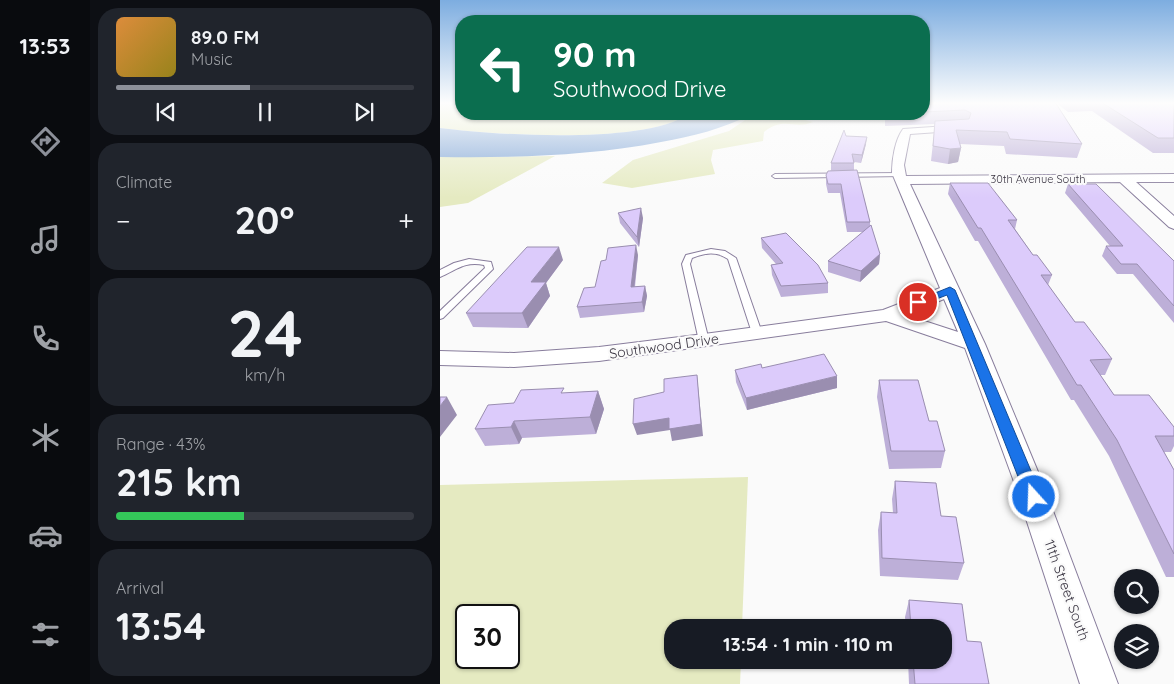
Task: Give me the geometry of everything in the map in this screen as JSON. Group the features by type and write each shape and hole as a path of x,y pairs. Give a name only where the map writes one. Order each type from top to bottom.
{"street":[{"name":"11th Street South","path":"905,134 898,165 901,177 974,344 1028,480 1079,620 1099,684"},
{"name":"30th Avenue South","path":"901,177 1174,178"},
{"path":"1124,178 1174,224"},
{"name":"Southwood Drive","path":"440,358 514,360 599,354 704,341 887,315 950,290"},
{"name":"Southwood Drive","path":"887,315 974,344"}],"lane":[{"path":"775,176 901,177"},
{"path":"704,341 686,264 689,257 708,251 724,252 732,258 757,333"},
{"path":"440,274 451,267 467,262 483,262 488,264 489,269 440,316"}],"green space":[{"path":"512,134 606,134 568,135"},
{"path":"719,134 764,134 763,141 713,150 711,160 715,174 632,188 602,183 633,160"},
{"path":"555,156 468,203 440,207 440,157"},
{"path":"748,477 742,619 664,619 664,669 741,669 740,684 440,684 440,485"}],"water":[{"path":"440,134 697,134 634,147 579,153 495,157 440,157"}],"building":[{"path":"842,134 846,136 867,137 862,155 852,154 854,163 831,163"},
{"path":"934,134 957,134 961,148 950,149 933,146"},
{"path":"1008,134 1076,134 1082,144 1010,139"},
{"path":"1152,134 1174,134 1174,138 1158,138"},
{"path":"857,170 870,222 847,222 841,184 828,184 826,175 828,171"},
{"path":"950,183 988,183 1017,220 1008,220 1033,255 1037,255 1052,275 1041,275 1075,322 1084,322 1112,359 1090,360 1114,395 1149,395 1174,427 1174,436 1155,436 1174,470 1174,554 1117,440 1081,385 1077,385 981,228 978,228"},
{"path":"1068,184 1096,184 1174,261 1174,306 1137,264 1121,264 1106,246 1123,246"},
{"path":"641,208 637,237 618,213"},
{"path":"871,225 880,254 861,271 828,261"},
{"path":"786,233 818,265 828,283 781,286 771,265 783,263 761,238"},
{"path":"636,245 631,287 645,286 642,302 577,307 584,288 595,287 601,261 606,260 608,248"},
{"path":"527,247 559,247 531,282 546,282 522,313 466,313"},
{"path":"824,354 837,376 746,398 735,370 761,364 762,368"},
{"path":"697,375 701,424 669,429 669,418 633,424 634,399 664,392 664,379"},
{"path":"879,380 918,380 929,421 937,421 945,451 891,451"},
{"path":"564,388 561,393 598,391 590,417 514,421 511,427 475,429 488,405 514,403 521,390"},
{"path":"440,397 447,397 440,406"},
{"path":"895,481 936,483 941,516 956,517 964,563 882,558 881,512 897,513"},
{"path":"909,600 962,604 967,641 981,642 989,684 915,684 914,669 952,669 952,619 910,619"}],"route":[{"path":"918,302 950,290 974,344 1034,497"}]}
